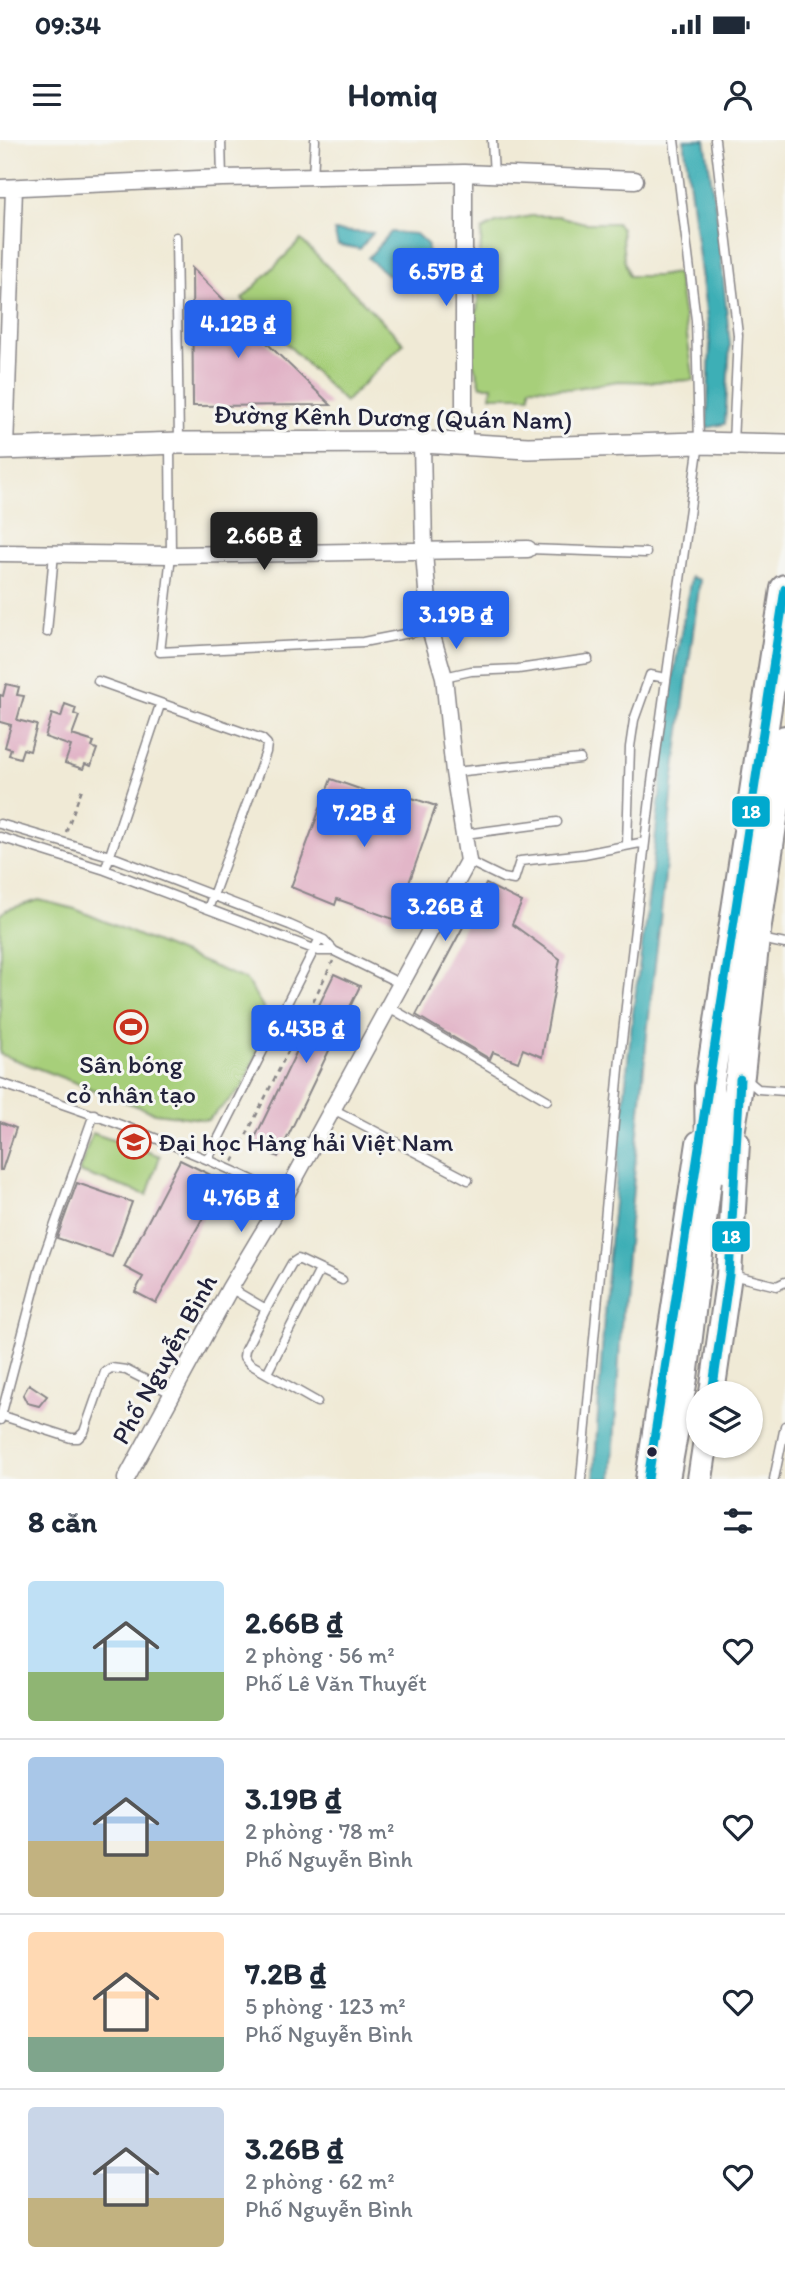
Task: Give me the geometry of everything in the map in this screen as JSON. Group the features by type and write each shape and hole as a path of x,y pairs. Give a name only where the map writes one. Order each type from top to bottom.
{"highway":[{"path":"682,1479 702,1356 719,1149 709,1087 785,589"},
{"path":"666,1479 719,1149 740,1075 755,938 784,757"}],"main road":[{"path":"714,1381 729,1275 740,1075"},
{"path":"648,1479 709,1087"},
{"path":"700,1479 703,1458"}],"street":[{"path":"464,173 464,443"},
{"path":"3,449 7,188 222,178 464,173 635,180"},
{"path":"422,442 424,552 430,629 444,677 454,772 468,861"},
{"name":"Đường Kênh Dương (Quán Nam)","path":"3,449 174,443 422,442 528,448 699,443 785,444"},
{"path":"0,553 172,555 528,549"},
{"name":"Phố Nguyễn Bình","path":"125,1479 230,1288 285,1196 468,861"}],"lane":[{"path":"221,140 222,178"},
{"path":"313,178 314,140"},
{"path":"492,140 494,174"},
{"path":"581,1479 620,1058 666,678 699,443 696,320 674,140"},
{"path":"715,140 738,335 733,443"},
{"path":"176,237 172,555 160,652 363,642 430,629"},
{"path":"528,549 646,553"},
{"path":"47,632 54,553"},
{"path":"444,677 471,671 518,669 588,659"},
{"path":"627,845 629,761 634,720 650,676 666,678"},
{"path":"98,681 262,739 267,744 208,909"},
{"path":"105,870 160,705"},
{"path":"454,772 580,759"},
{"path":"464,834 557,822"},
{"path":"0,824 110,856 213,895 320,938 334,951 401,984"},
{"path":"0,837 105,870 315,951 334,951"},
{"path":"468,861 513,880 520,861 584,854 645,842"},
{"path":"208,1159 320,938"},
{"path":"755,938 785,944"},
{"path":"388,1007 547,1100"},
{"path":"740,1075 758,1089 785,1091"},
{"path":"0,1083 94,1114 208,1159 285,1196"},
{"path":"332,1109 468,1180"},
{"path":"94,1114 41,1264 0,1417 78,1438 84,1432 105,1372 111,1368 126,1370 172,1393"},
{"path":"317,1402 250,1364 244,1357 245,1350 292,1263 298,1259 342,1280"},
{"path":"267,1374 320,1269"},
{"path":"729,1275 782,1285"},
{"path":"230,1288 266,1309"},
{"path":"774,1479 785,1426"}],"path":[{"path":"63,843 83,786"},
{"path":"230,1168 333,960 315,951"}],"green space":[{"path":"531,216 558,216 585,223 616,223 621,228 624,259 629,276 677,273 694,380 618,381 570,389 530,387 530,396 491,396 492,386 481,386 467,344 466,310 477,311 479,291 483,283 493,283 494,269 479,269 482,230 496,223"},
{"path":"301,240 404,343 345,402 242,299"},
{"name":"Sân bóng cỏ nhân tạo","path":"39,900 75,909 246,980 263,1007 260,1046 242,1088 208,1120 155,1113 0,1054 0,916 6,910"},
{"name":"Sân bóng cỏ nhân tạo","path":"92,1133 160,1156 147,1195 79,1172"}],"water":[{"path":"684,140 705,140 717,217 730,345 725,424 707,428 710,343"},
{"path":"334,231 373,233 360,249 338,245"},
{"path":"391,232 416,234 428,245 427,261 404,289 368,258"},
{"path":"691,577 700,580 673,784 647,1034 622,1310 612,1479 594,1479 606,1284 632,1020 651,879 671,689"}],"building":[{"path":"192,268 273,349 331,405 193,406"},
{"path":"6,684 19,687 17,695 24,696 17,720 37,725 30,751 23,749 20,758 9,755 11,749 5,747 11,725 0,722 0,695 3,696"},
{"path":"65,704 76,708 74,714 79,716 72,735 94,742 92,747 97,749 91,766 85,764 83,769 65,763 71,746 45,737 52,714 61,717"},
{"path":"331,779 391,800 394,792 436,806 396,920 337,899 335,905 291,887"},
{"path":"486,884 522,902 512,924 560,959 542,1057 523,1049 518,1062 493,1052 490,1059 416,1015"},
{"path":"334,974 360,986 278,1157 252,1144"},
{"path":"0,1122 16,1128 2,1170 0,1170"},
{"path":"180,1160 223,1181 156,1303 135,1292 143,1277 124,1267"},
{"path":"77,1183 132,1202 112,1257 57,1238"},
{"path":"29,1384 47,1396 39,1406 27,1403 23,1395"}],"transit line":[{"name":"18","path":"648,1479 785,589"},
{"name":"18","path":"714,1381 729,1275 740,1079"}],"place":[{"name":"Sân bóng cỏ nhân tạo","path":"131,1027"},
{"name":"Đại học Hàng hải Việt Nam","path":"134,1142"}]}
